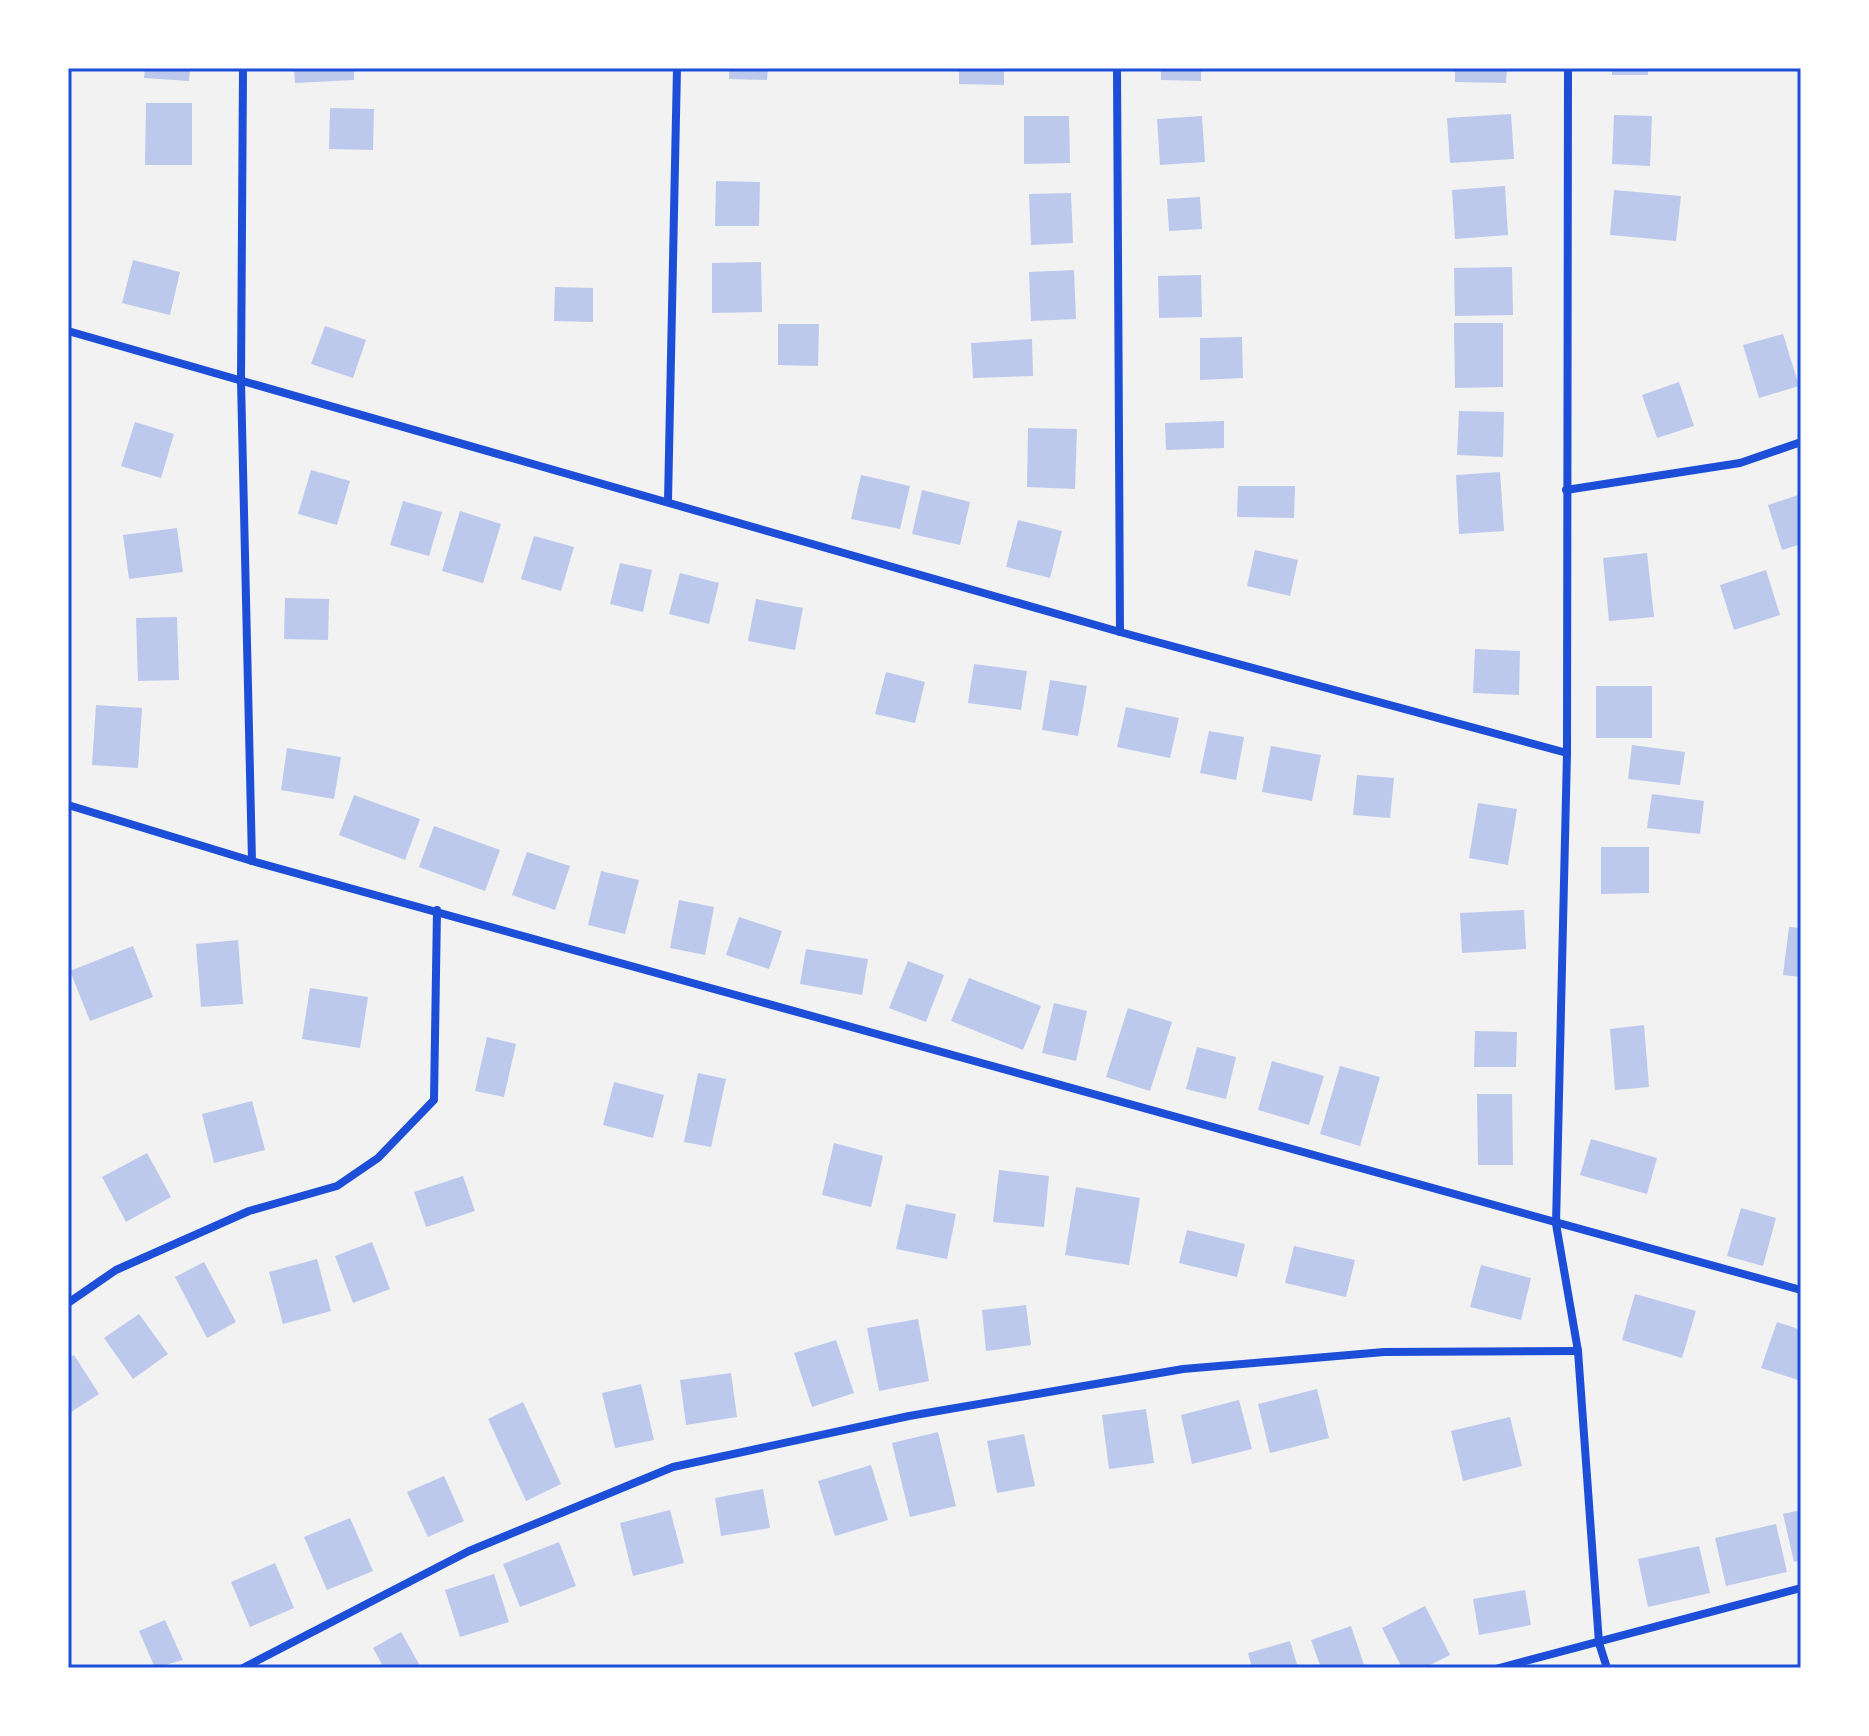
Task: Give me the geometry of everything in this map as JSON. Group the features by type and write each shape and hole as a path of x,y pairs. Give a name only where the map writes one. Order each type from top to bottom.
{"street":[{"path":"243,68 241,381 252,861"},
{"path":"668,501 677,68"},
{"path":"1117,68 1120,632"},
{"path":"1568,68 1567,753 1556,1224 1578,1351 1599,1643 1607,1668"},
{"path":"68,331 1120,632 1567,753"},
{"path":"1566,490 1740,463 1801,442"},
{"path":"68,805 252,861 1801,1290"},
{"path":"68,1303 116,1270 249,1211 337,1186 378,1158 434,1100 437,910"},
{"path":"243,1668 469,1551 673,1467 909,1416 1183,1369 1384,1352 1578,1351"},
{"path":"1499,1668 1801,1588"}],"building":[{"path":"145,68 190,68 189,81 144,78"},
{"path":"294,68 354,68 354,80 295,83"},
{"path":"729,68 768,68 767,80 729,79"},
{"path":"959,68 1004,68 1004,85 959,84"},
{"path":"1161,68 1201,68 1201,81 1161,80"},
{"path":"1455,68 1507,68 1506,83 1455,82"},
{"path":"1612,68 1648,68 1648,75 1612,75"},
{"path":"146,103 192,103 192,165 145,165"},
{"path":"330,108 374,109 373,150 329,149"},
{"path":"1511,114 1514,159 1450,163 1447,118"},
{"path":"1614,115 1652,116 1650,166 1612,164"},
{"path":"1024,116 1069,116 1070,163 1024,164"},
{"path":"1202,116 1205,162 1160,165 1157,119"},
{"path":"716,181 760,182 759,226 715,226"},
{"path":"1505,186 1508,235 1455,239 1452,190"},
{"path":"1614,190 1681,196 1676,241 1610,235"},
{"path":"1071,193 1073,243 1031,245 1029,194"},
{"path":"1200,197 1202,229 1169,231 1167,199"},
{"path":"133,260 180,272 170,315 122,303"},
{"path":"761,262 762,312 712,313 712,263"},
{"path":"1512,267 1513,315 1455,316 1454,268"},
{"path":"1074,270 1076,319 1031,321 1029,272"},
{"path":"1201,275 1202,317 1159,318 1158,276"},
{"path":"555,287 593,288 593,322 554,321"},
{"path":"1454,323 1503,323 1503,387 1455,388"},
{"path":"778,324 819,324 818,366 778,365"},
{"path":"325,326 366,340 353,378 311,364"},
{"path":"1783,334 1799,386 1759,398 1743,345"},
{"path":"1242,337 1243,378 1200,380 1200,338"},
{"path":"1032,339 1033,376 973,378 971,343"},
{"path":"1679,382 1694,426 1657,438 1642,395"},
{"path":"1459,411 1504,412 1503,457 1457,455"},
{"path":"1224,421 1224,448 1166,450 1165,423"},
{"path":"135,422 174,434 161,478 121,466"},
{"path":"1028,428 1077,429 1075,489 1027,487"},
{"path":"311,470 350,481 337,525 298,514"},
{"path":"1500,472 1504,531 1459,534 1456,475"},
{"path":"861,475 910,486 900,529 851,519"},
{"path":"1238,486 1295,486 1294,518 1237,517"},
{"path":"922,490 970,502 960,545 912,534"},
{"path":"1801,494 1801,544 1782,550 1768,505"},
{"path":"403,501 442,512 429,556 390,545"},
{"path":"460,511 501,524 483,583 442,571"},
{"path":"1018,520 1062,531 1050,578 1006,567"},
{"path":"177,528 183,572 129,579 123,535"},
{"path":"534,536 574,547 561,591 521,579"},
{"path":"1255,550 1298,560 1290,596 1247,586"},
{"path":"1647,553 1654,617 1609,621 1603,558"},
{"path":"620,563 652,570 643,612 610,604"},
{"path":"1766,570 1780,615 1734,630 1720,585"},
{"path":"680,573 719,583 709,624 669,614"},
{"path":"285,598 329,599 328,640 284,639"},
{"path":"756,599 803,608 795,650 748,641"},
{"path":"177,617 179,680 138,681 136,618"},
{"path":"1475,649 1520,651 1519,695 1473,693"},
{"path":"974,664 1027,671 1021,710 968,703"},
{"path":"886,672 925,682 915,723 875,714"},
{"path":"1050,680 1087,686 1078,736 1042,730"},
{"path":"1596,686 1652,686 1652,738 1596,738"},
{"path":"96,705 142,708 138,768 92,765"},
{"path":"1126,707 1179,718 1170,758 1117,747"},
{"path":"1209,731 1244,737 1236,780 1200,773"},
{"path":"1632,745 1685,752 1680,785 1628,779"},
{"path":"1271,746 1321,755 1312,801 1262,792"},
{"path":"287,748 341,757 334,799 281,790"},
{"path":"1357,775 1394,778 1390,818 1353,815"},
{"path":"1652,794 1704,801 1700,834 1647,828"},
{"path":"354,795 420,819 405,860 339,835"},
{"path":"1478,803 1517,809 1508,865 1469,858"},
{"path":"434,826 500,850 485,891 419,867"},
{"path":"1601,847 1649,847 1649,893 1601,894"},
{"path":"527,852 570,866 555,910 512,895"},
{"path":"601,871 639,880 625,934 588,925"},
{"path":"679,900 714,907 705,955 670,948"},
{"path":"1524,910 1526,949 1462,953 1460,913"},
{"path":"739,917 782,931 769,969 726,955"},
{"path":"1789,927 1801,928 1801,977 1783,975"},
{"path":"238,940 243,1004 201,1007 196,944"},
{"path":"133,946 153,997 90,1021 70,971"},
{"path":"806,949 868,959 862,995 800,984"},
{"path":"908,961 944,975 926,1022 889,1008"},
{"path":"969,978 1041,1006 1023,1050 951,1021"},
{"path":"310,988 368,997 360,1048 302,1039"},
{"path":"1054,1003 1087,1011 1076,1061 1042,1053"},
{"path":"1128,1008 1172,1022 1150,1091 1106,1077"},
{"path":"1644,1025 1649,1087 1615,1090 1610,1029"},
{"path":"1475,1031 1517,1032 1516,1067 1474,1067"},
{"path":"487,1037 516,1044 504,1097 475,1091"},
{"path":"1197,1047 1236,1057 1226,1099 1186,1089"},
{"path":"1272,1061 1324,1076 1309,1125 1258,1110"},
{"path":"1340,1066 1380,1077 1360,1146 1320,1134"},
{"path":"698,1073 726,1079 711,1147 684,1142"},
{"path":"614,1082 664,1095 653,1138 603,1125"},
{"path":"1477,1094 1512,1094 1513,1165 1478,1165"},
{"path":"252,1101 265,1150 214,1163 202,1114"},
{"path":"1591,1139 1657,1158 1647,1194 1580,1175"},
{"path":"834,1143 883,1156 871,1207 822,1195"},
{"path":"147,1153 171,1197 126,1222 102,1177"},
{"path":"999,1170 1049,1176 1044,1227 993,1222"},
{"path":"463,1176 475,1211 426,1227 414,1192"},
{"path":"1076,1187 1140,1198 1129,1265 1065,1255"},
{"path":"906,1204 956,1214 947,1259 896,1249"},
{"path":"1741,1208 1776,1218 1763,1266 1727,1256"},
{"path":"1187,1230 1245,1244 1237,1277 1179,1263"},
{"path":"372,1242 390,1289 353,1303 335,1256"},
{"path":"1294,1246 1355,1260 1346,1297 1285,1283"},
{"path":"317,1259 331,1311 283,1324 269,1272"},
{"path":"204,1262 236,1322 207,1338 175,1277"},
{"path":"1481,1265 1531,1278 1521,1320 1470,1307"},
{"path":"1635,1294 1696,1311 1682,1358 1622,1340"},
{"path":"1026,1305 1031,1345 986,1351 982,1310"},
{"path":"139,1314 168,1354 133,1379 104,1338"},
{"path":"918,1319 929,1381 879,1391 867,1328"},
{"path":"1777,1322 1801,1330 1801,1381 1761,1368"},
{"path":"836,1340 854,1393 812,1407 794,1353"},
{"path":"74,1355 99,1394 68,1414 68,1359"},
{"path":"731,1373 737,1417 686,1425 680,1380"},
{"path":"641,1384 654,1440 615,1448 602,1393"},
{"path":"1317,1389 1329,1438 1270,1453 1258,1404"},
{"path":"1239,1400 1252,1449 1192,1464 1181,1415"},
{"path":"523,1402 561,1484 526,1501 488,1419"},
{"path":"1146,1409 1154,1463 1109,1469 1102,1415"},
{"path":"1510,1417 1522,1466 1463,1481 1451,1431"},
{"path":"938,1432 956,1506 910,1517 892,1443"},
{"path":"1024,1434 1035,1486 997,1493 987,1441"},
{"path":"871,1465 888,1520 835,1536 818,1481"},
{"path":"444,1476 464,1521 428,1537 407,1492"},
{"path":"763,1489 770,1528 721,1536 715,1498"},
{"path":"670,1510 684,1563 633,1576 620,1523"},
{"path":"1801,1510 1801,1560 1794,1562 1783,1514"},
{"path":"350,1518 373,1571 327,1590 304,1537"},
{"path":"1776,1524 1787,1572 1726,1586 1715,1538"},
{"path":"559,1542 576,1586 520,1607 503,1564"},
{"path":"1699,1546 1710,1593 1648,1607 1638,1559"},
{"path":"275,1563 294,1608 250,1627 231,1582"},
{"path":"494,1574 509,1622 460,1637 445,1590"},
{"path":"1525,1590 1531,1625 1479,1635 1473,1599"},
{"path":"1425,1606 1450,1655 1424,1668 1402,1668 1382,1628"},
{"path":"165,1620 183,1660 155,1668 139,1631"},
{"path":"1351,1626 1365,1668 1321,1668 1311,1640"},
{"path":"401,1632 419,1664 412,1668 384,1668 373,1648"},
{"path":"1290,1641 1298,1668 1252,1668 1248,1653"}]}
